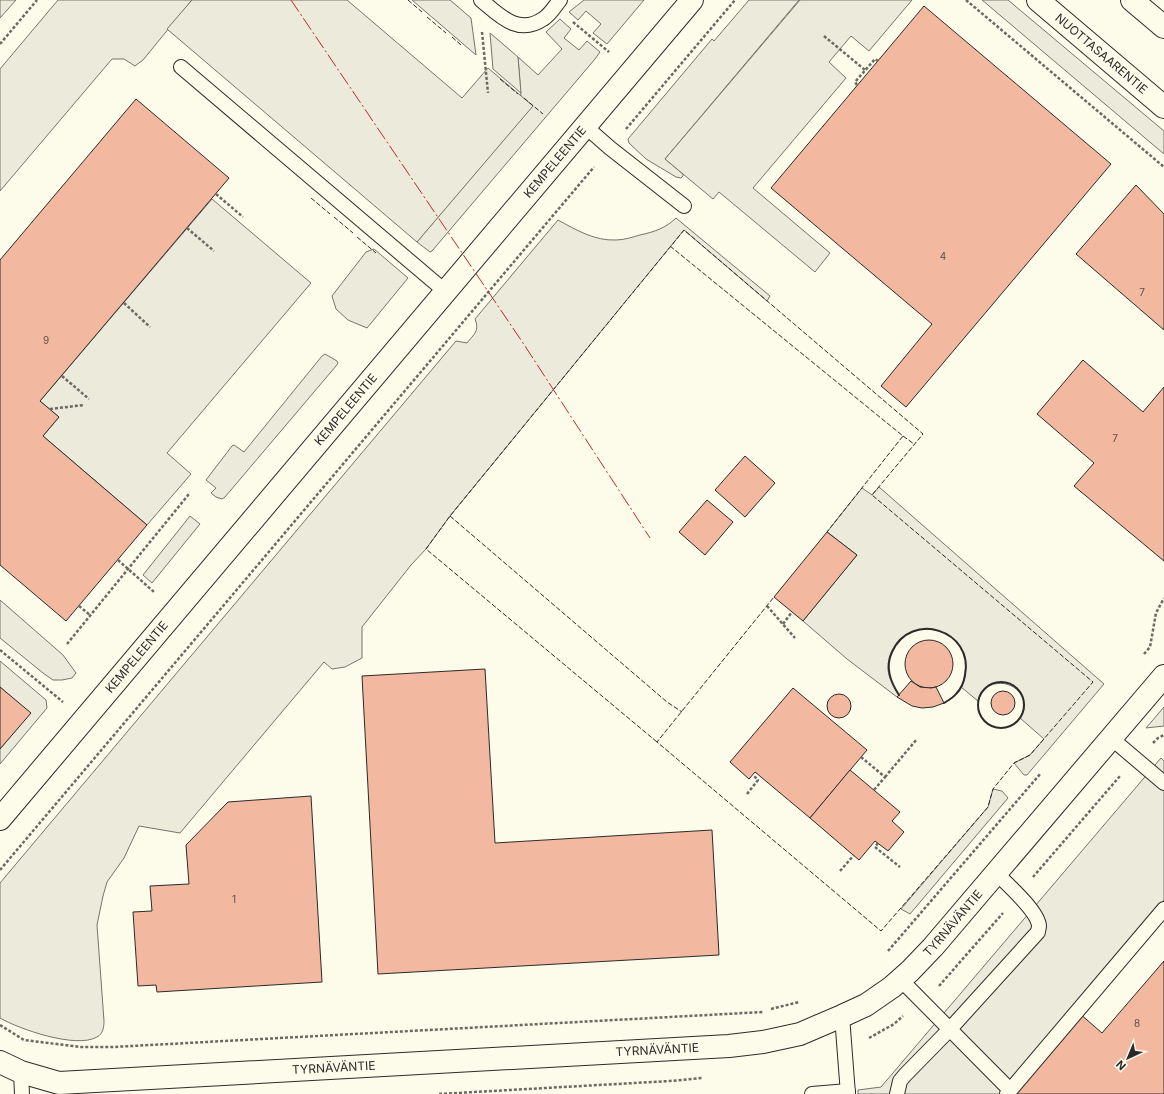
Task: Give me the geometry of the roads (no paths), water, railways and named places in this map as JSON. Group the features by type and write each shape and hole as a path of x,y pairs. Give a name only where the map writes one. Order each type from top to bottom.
{"street":[{"name":"KEMPELEENTIE","path":"0,820 692,0"},
{"name":"NUOTTASAARENTIE","path":"1038,0 1164,107"},
{"path":"1132,0 1164,27"},
{"name":"TYRNÄVÄNTIE","path":"0,1062 21,1072 59,1083 729,1046 763,1042 800,1034 866,1004 892,986 933,947 1164,676"}],"lane":[{"path":"481,0 503,19 515,24 528,26 544,19 557,3"},
{"path":"181,67 446,292"},
{"path":"586,127 610,148 684,206"},
{"path":"1111,738 1164,782"},
{"path":"897,1094 900,1081 905,1075 950,1029 1038,932 1039,926 1035,915 1019,895 996,874"},
{"path":"900,979 950,1029 1008,1092 1164,909"},
{"path":"812,1094 848,1092 842,1016"},
{"path":"21,1072 22,1094"}]}
